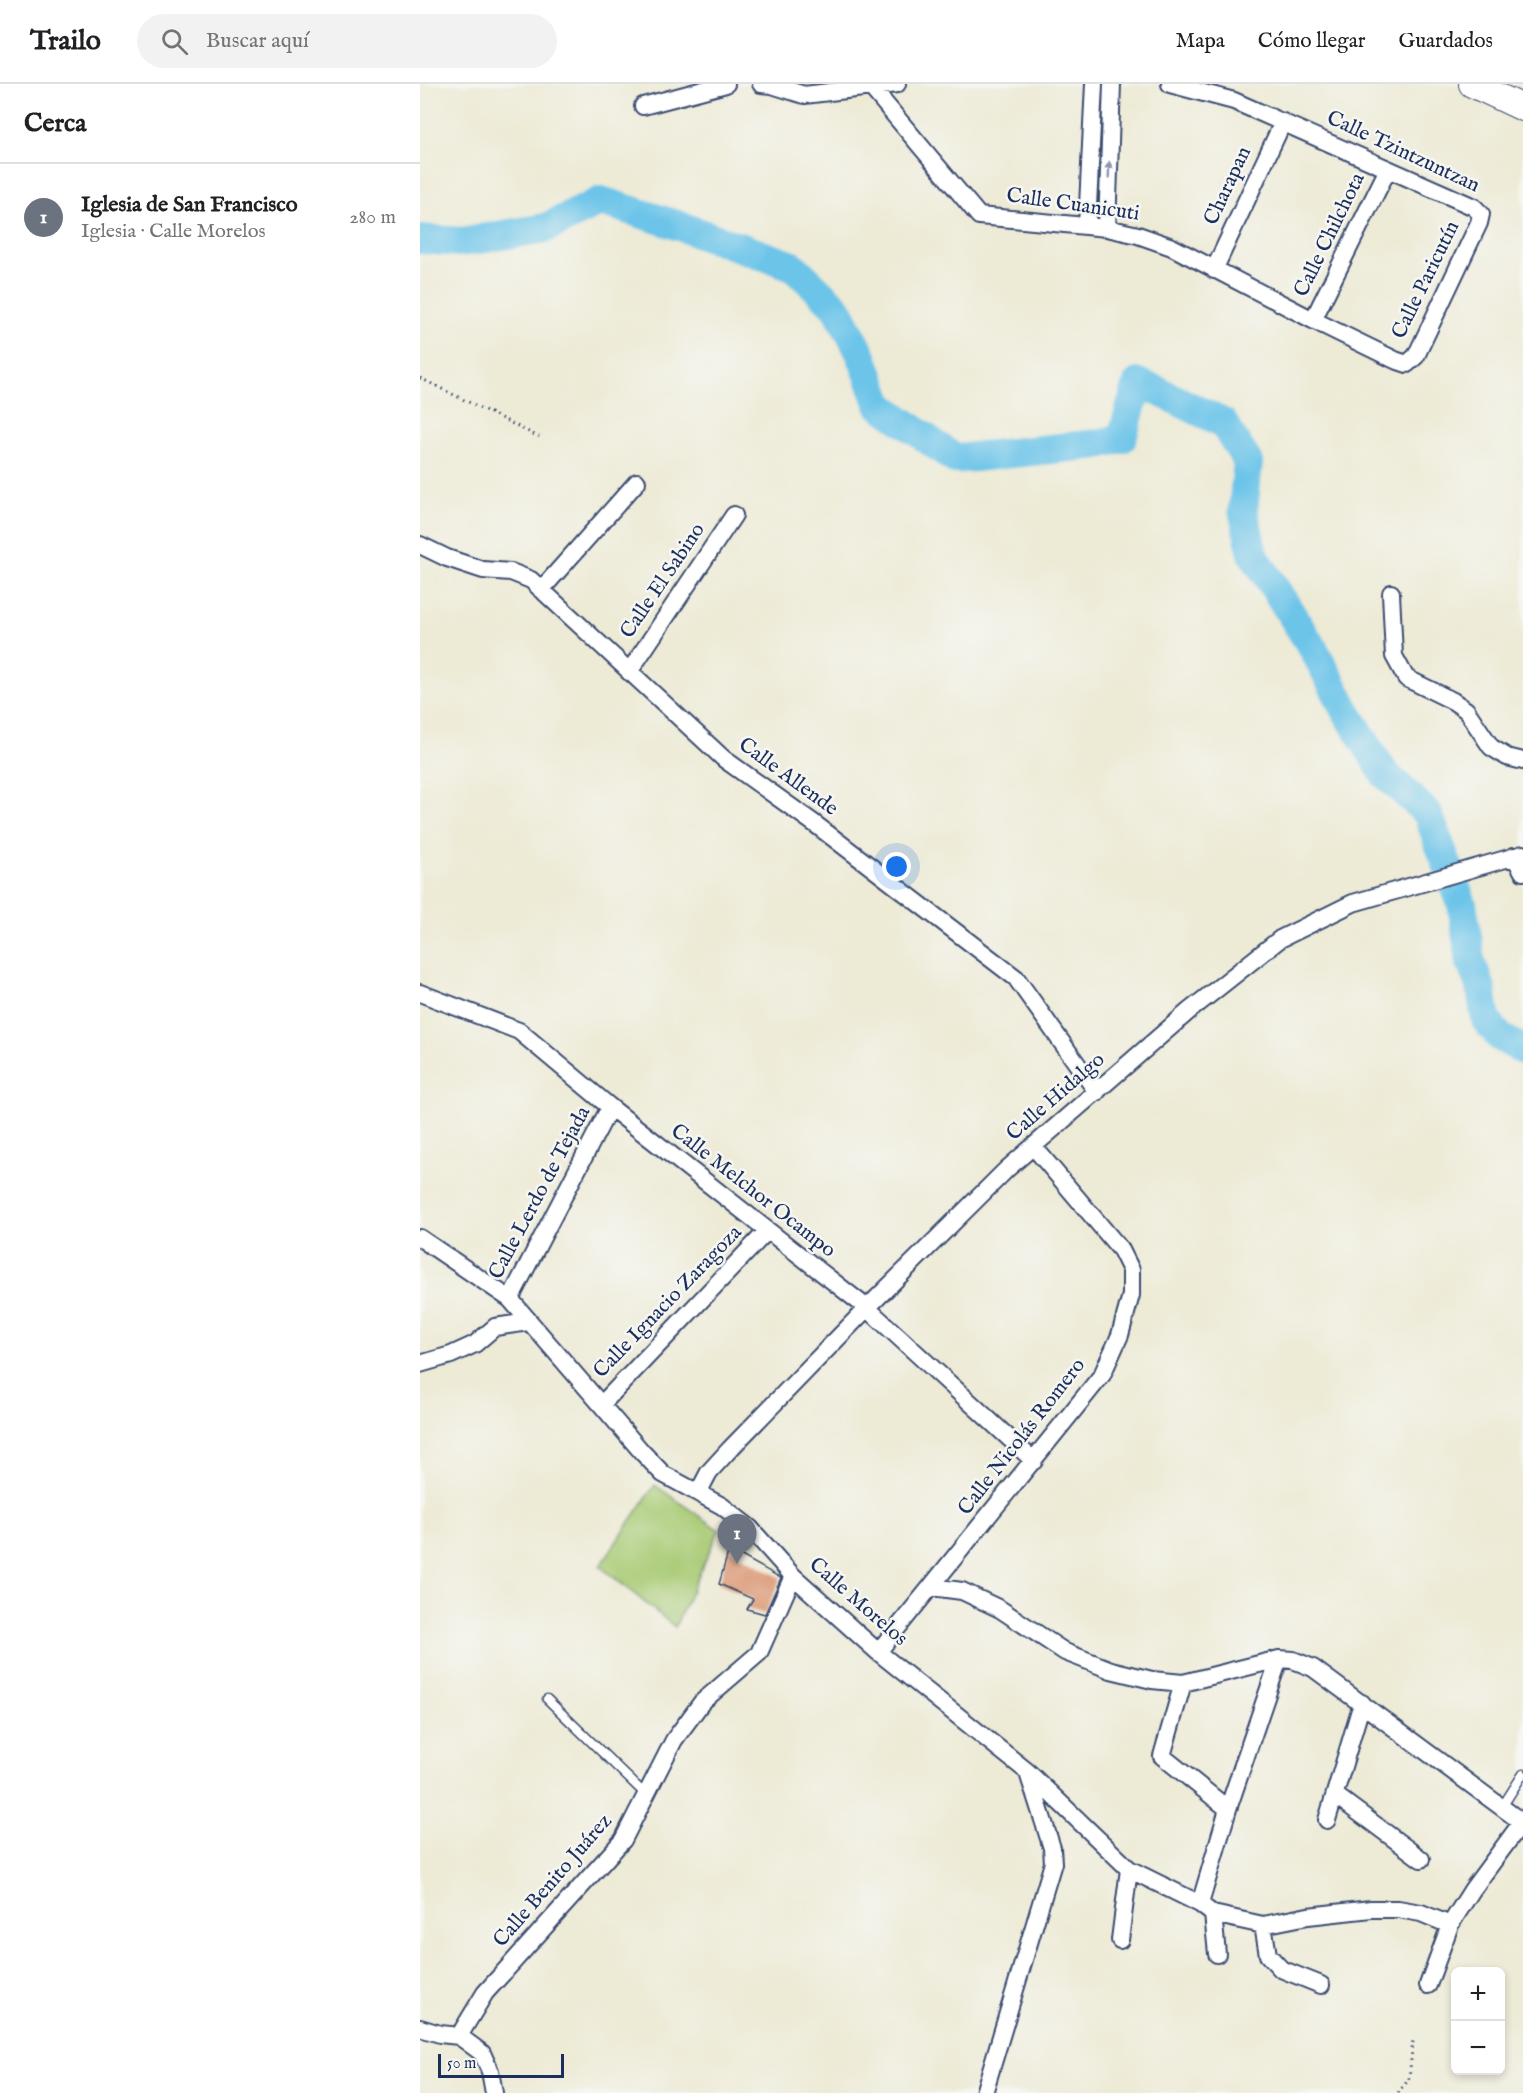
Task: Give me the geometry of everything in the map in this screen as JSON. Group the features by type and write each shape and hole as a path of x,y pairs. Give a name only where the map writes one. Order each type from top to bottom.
{"main road":[{"path":"1472,84 1523,108"}],"street":[{"path":"643,106 726,84"},
{"path":"761,84 804,95 897,84"},
{"path":"1087,226 1094,84"},
{"path":"1107,228 1112,84"},
{"name":"Calle Tzintzuntzan","path":"1170,84 1234,101 1474,207 1481,214"},
{"name":"Calle Cuanicuti","path":"871,87 979,216 1107,228 1138,235 1172,247 1313,320 1395,360 1407,363"},
{"name":"Charapan","path":"1214,270 1283,122"},
{"name":"Calle Chilchota","path":"1313,320 1388,169"},
{"name":"Calle Paricutín","path":"1407,363 1416,356 1479,223 1481,214"},
{"path":"541,590 637,482"},
{"name":"Calle El Sabino","path":"629,672 734,515"},
{"name":"Calle Allende","path":"420,545 447,558 483,570 511,572 531,580 724,759 815,824 1016,978 1097,1092"},
{"path":"1391,593 1394,656 1406,678 1453,701 1466,711 1491,747 1507,757 1523,761"},
{"path":"1515,856 1523,872"},
{"name":"Calle Hidalgo","path":"698,1493 709,1472 867,1308 1007,1169 1189,1011 1280,939 1353,903 1515,856"},
{"name":"Calle Melchor Ocampo","path":"420,993 519,1030 610,1107 867,1308 1034,1461"},
{"name":"Calle Lerdo de Tejada","path":"510,1299 610,1107"},
{"name":"Calle Nicolás Romero","path":"878,1652 1102,1375 1120,1335 1131,1294 1131,1270 1121,1250 1033,1146"},
{"name":"Calle Ignacio Zaragoza","path":"602,1404 767,1231"},
{"name":"Calle Morelos","path":"420,1238 510,1299 663,1474 723,1506 750,1528 793,1576 878,1652 1028,1772 1129,1869 1207,1909 1263,1925"},
{"path":"420,1364 451,1355 475,1344 495,1326 528,1322"},
{"name":"Calle Benito Juárez","path":"459,2036 485,1993 623,1840 674,1740 702,1702 759,1653 793,1576"},
{"path":"931,1587 962,1591 1000,1609 1065,1652 1111,1670 1152,1680 1183,1683 1279,1659 1293,1660 1313,1668 1522,1823 1472,1890 1450,1925 1428,1985"},
{"path":"1217,1954 1207,1909 1228,1809 1279,1659"},
{"path":"1183,1683 1162,1756 1228,1809"},
{"path":"1327,1820 1362,1703"},
{"path":"984,2093 1053,1863 1052,1848 1028,1772"},
{"path":"1335,1795 1421,1859"},
{"path":"1120,1940 1129,1869"},
{"path":"1321,1985 1281,1969 1268,1955 1263,1925 1308,1916 1371,1909 1398,1909 1421,1913 1450,1925"},
{"path":"420,2028 440,2034 459,2036 482,2053 490,2071 494,2093"}],"lane":[{"path":"547,1699 646,1795"},
{"path":"1502,1807 1523,1774"}],"path":[{"path":"420,378 539,437"},
{"path":"1398,2093 1409,2079 1413,2040"}],"green space":[{"path":"655,1485 719,1530 675,1627 600,1566"}],"building":[{"path":"729,1549 781,1578 765,1614 747,1609 753,1599 719,1584"}],"waterway":[{"path":"420,239 461,242 546,228 601,201 793,266 837,308 861,354 880,405 955,459 1098,444 1122,438 1138,383 1223,423 1248,462 1243,510 1253,554 1314,650 1348,714 1384,773 1428,814 1462,904 1471,963 1481,988 1486,1020 1500,1037 1523,1050"}],"place":[{"name":"Iglesia de San Francisco","path":"737,1564"}]}
